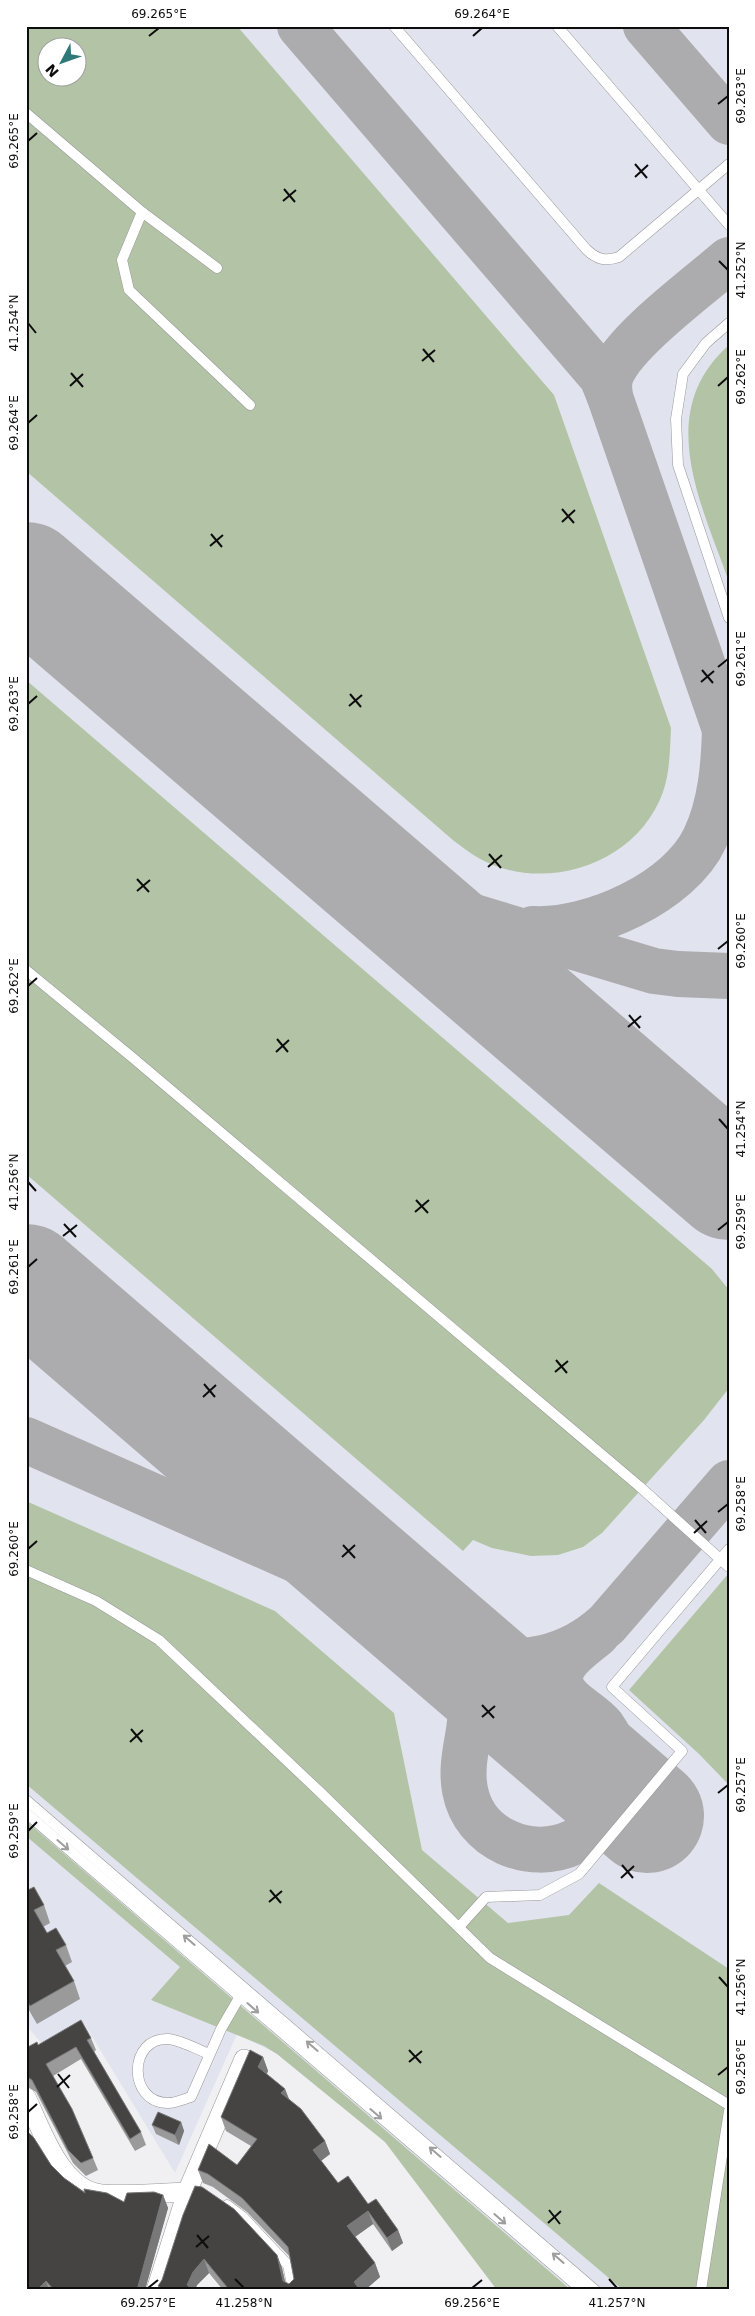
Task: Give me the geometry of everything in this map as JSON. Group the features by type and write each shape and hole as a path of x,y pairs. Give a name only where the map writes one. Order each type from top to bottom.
{"street":[{"path":"156,2290 244,2059"},
{"path":"26,2098 55,2158 69,2176 82,2187 100,2194 194,2193"}],"lane":[{"path":"394,26 586,249 597,258 606,260 619,257 729,164"},
{"path":"557,26 729,225"},
{"path":"26,112 142,212 216,268"},
{"path":"142,212 122,260 129,290 250,405"},
{"path":"729,323 706,343 683,374 676,419 678,465 729,618"},
{"path":"26,970 133,1058 639,1486 729,1567"},
{"path":"459,1927 486,1897 540,1895 580,1874 682,1751 612,1687 729,1549"},
{"path":"26,1570 96,1601 159,1640 320,1792 490,1958 729,2105"},
{"path":"26,1800 582,2290"},
{"path":"26,1813 243,1992 595,2290"},
{"path":"209,2054 181,2042 168,2039 159,2040 151,2044 140,2056 137,2071 138,2080 146,2094 161,2102 174,2102 191,2097 209,2054 243,1992"},
{"path":"701,2290 729,2111"},
{"path":"216,2198 243,2217 288,2265 293,2290"}],"shaded area":[{"path":"26,26 729,26 729,2290 497,2290 385,2142 277,2054 237,2034 175,2173 85,2025 42,2044 26,2025"}],"green space":[{"path":"26,26 237,26 554,395 671,728 667,777 663,792 651,815 635,835 616,851 593,863 569,871 544,874 518,872 482,860 454,841 26,471"},
{"path":"729,345 729,582 697,491 690,460 688,429 693,399 706,371"},
{"path":"26,680 712,1269 729,1290 729,1388 704,1420 602,1533 583,1547 558,1555 531,1556 492,1548 473,1540 463,1551 26,1174"},
{"path":"26,1501 275,1611 394,1713 422,1850 508,1923 569,1915 599,1883 729,1969 729,2290 623,2290 26,1784"},
{"path":"729,1573 729,1785 699,1754 629,1690"},
{"path":"26,1821 571,2290 497,2290 385,2142 277,2054 264,2046 151,2000 180,1967 26,1836"}],"building":[{"path":"34,1887 44,1905 34,1910 47,1933 56,1928 66,1945 56,1950 74,1981 30,2006 26,1999 26,1891"},
{"path":"81,2020 91,2038 87,2040 141,2132 130,2139 76,2047 46,2064 72,2109 93,2158 81,2163 68,2150 32,2080 26,2076 26,2048 37,2042 38,2045"},
{"path":"250,2050 263,2057 258,2067 285,2089 281,2093 301,2109 325,2141 313,2150 338,2183 348,2176 368,2204 376,2199 398,2230 387,2238 368,2211 347,2226 375,2263 354,2282 360,2290 223,2290 227,2287 204,2259 193,2272 187,2285 193,2290 164,2290 158,2286 162,2280 183,2215 195,2186 202,2187 234,2209 277,2255 283,2281 289,2284 294,2279 288,2247 242,2198 208,2174 198,2170 209,2144 237,2165 257,2139 221,2117"},
{"path":"158,2112 181,2122 175,2135 152,2125"},
{"path":"26,2130 34,2138 51,2165 64,2178 85,2193 84,2189 107,2193 124,2202 127,2193 154,2192 163,2195 137,2290 54,2290 46,2281 37,2290 26,2290"}],"taxiway":[{"path":"300,26 602,377 729,741"},
{"path":"646,26 729,122"},
{"path":"610,397 609,383 611,375 631,346 664,314 729,260"},
{"path":"533,929 581,924 631,905 655,891 676,875 693,858 705,838 715,812 721,785 725,729"},
{"path":"391,892 654,971 729,976"},
{"path":"708,1165 729,1180"},
{"path":"26,1440 407,1609"},
{"path":"435,1633 472,1653 508,1661 526,1661 543,1658 577,1645 593,1636 607,1624 729,1483"},
{"path":"531,1661 507,1668 496,1674 486,1681 479,1691 471,1717 464,1760 464,1775 465,1790 470,1807 480,1822 492,1834 506,1842 523,1848 540,1850 557,1848 574,1842 589,1833 609,1807 615,1791 617,1774 611,1741 602,1726 565,1694 560,1679 561,1672 568,1659 597,1634"}],"runway":[{"path":"26,579 729,1183"},
{"path":"26,1281 647,1816"}]}
